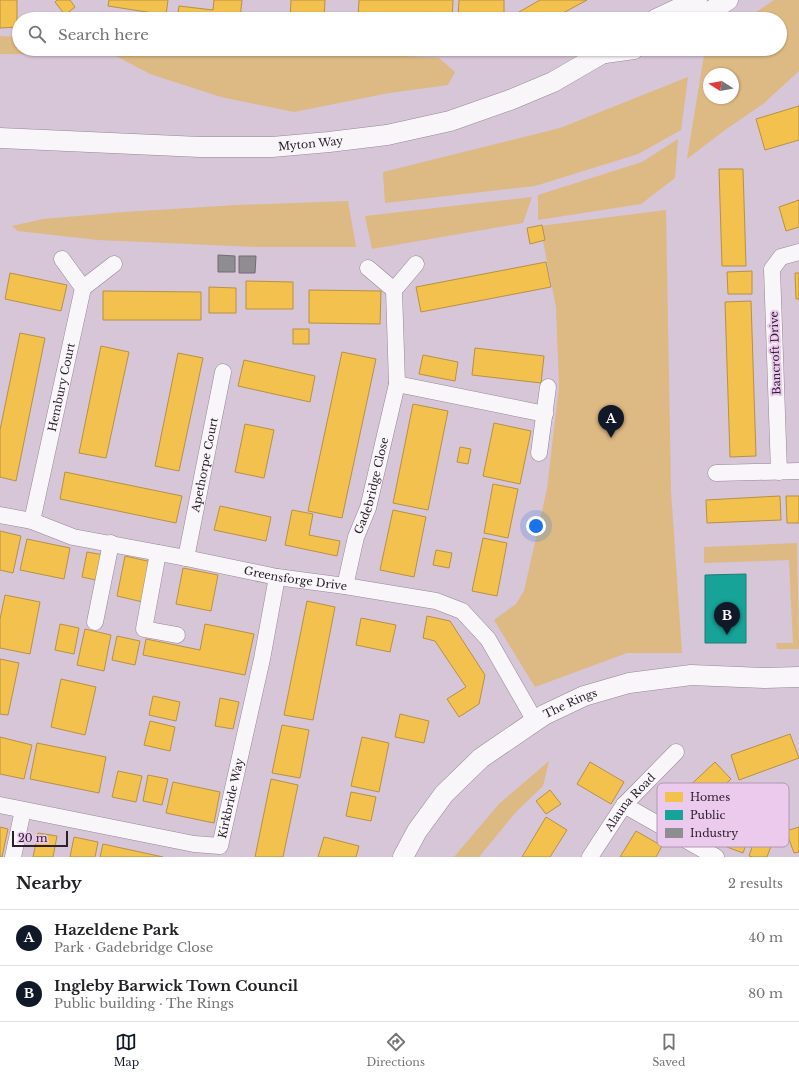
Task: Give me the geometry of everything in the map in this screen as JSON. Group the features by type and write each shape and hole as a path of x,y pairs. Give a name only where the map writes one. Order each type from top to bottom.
{"street":[{"path":"657,12 672,0"},
{"path":"671,12 697,0"},
{"path":"709,12 728,0"},
{"name":"Myton Way","path":"0,138 200,147 272,147 387,135 450,121 510,100 553,82 598,56"},
{"name":"Bancroft Drive","path":"779,472 772,269 781,257 799,252"},
{"path":"62,259 83,288 114,264"},
{"path":"368,268 394,290 416,264"},
{"name":"Hembury Court","path":"32,521 83,288"},
{"name":"Gadebridge Close","path":"345,586 356,537 368,508 397,384 394,290"},
{"name":"Apethorpe Court","path":"186,558 223,372"},
{"path":"397,384 545,414"},
{"path":"539,453 548,387"},
{"path":"716,473 799,471"},
{"name":"Greensforge Drive","path":"0,515 32,521 73,537 111,543 277,577 345,586 436,601 462,611 488,639 536,721"},
{"path":"95,622 111,543"},
{"path":"158,553 144,629 177,635"},
{"name":"Kirkbride Way","path":"0,805 192,851 220,846 262,659 277,577"},
{"name":"The Rings","path":"403,857 417,832 444,794 481,758 544,715 584,696 629,683 691,675 765,678 799,677"},
{"name":"Alauna Road","path":"590,857 624,805 676,752"},
{"path":"624,805 657,824"},
{"path":"13,857 23,810"},
{"path":"698,847 716,857"}],"shaded area":[{"path":"774,0 799,0 799,71 763,104 725,130 687,159 704,56 787,56 787,12 756,12"},
{"path":"0,36 12,37 12,54 0,54"},
{"path":"116,56 398,56 439,58 455,72 448,85 389,93 294,112 221,97 150,74"},
{"path":"688,77 681,130 638,154 535,186 385,203 383,172 560,128"},
{"path":"678,139 675,178 641,204 538,220 538,195 642,162"},
{"path":"532,197 523,223 372,249 365,216"},
{"path":"348,201 356,247 258,247 98,240 18,231 12,226 43,219 124,212 237,205"},
{"path":"666,210 671,491 682,653 627,653 535,687 494,620 516,604 524,591 547,489 559,387 556,307 540,226"},
{"path":"797,543 799,649 777,649 776,643 793,643 789,560 704,563 704,547"},
{"path":"549,761 543,786 516,812 479,857 454,857 499,804"}],"building: Homes":[{"path":"0,0 17,0 17,12 12,12 12,27 0,28"},
{"path":"57,0 70,0 75,7 69,12 63,12 55,2"},
{"path":"109,0 168,0 166,12 147,12 108,6"},
{"path":"214,0 242,0 241,12 178,12 179,6 213,10"},
{"path":"291,0 325,0 324,12 290,12"},
{"path":"359,0 453,0 452,12 358,12"},
{"path":"459,0 504,0 504,12 458,12"},
{"path":"540,0 587,0 565,12 519,12"},
{"path":"799,106 799,140 765,150 756,119"},
{"path":"719,169 743,169 746,266 722,266"},
{"path":"799,200 799,227 786,231 779,207"},
{"path":"542,225 545,240 530,244 527,228"},
{"path":"546,262 551,287 421,312 416,287"},
{"path":"752,271 752,294 728,294 727,272"},
{"path":"10,273 67,285 61,311 5,299"},
{"path":"795,273 799,273 799,299 796,299"},
{"path":"246,281 293,282 293,309 246,309"},
{"path":"209,287 236,288 236,313 209,313"},
{"path":"309,290 381,291 380,324 309,323"},
{"path":"103,291 201,292 201,320 103,320"},
{"path":"751,301 756,456 730,457 725,302"},
{"path":"293,329 309,329 309,344 293,344"},
{"path":"20,333 45,338 16,481 0,477 0,430"},
{"path":"101,346 129,352 106,458 79,453"},
{"path":"475,348 544,356 541,383 472,375"},
{"path":"342,352 376,359 342,518 308,511"},
{"path":"178,353 203,358 179,471 155,466"},
{"path":"423,355 458,362 455,381 419,374"},
{"path":"244,360 315,376 310,402 238,386"},
{"path":"413,404 448,411 428,510 393,503"},
{"path":"494,423 531,431 520,484 483,476"},
{"path":"245,424 274,430 264,478 235,472"},
{"path":"460,447 471,449 468,464 457,462"},
{"path":"65,472 182,496 176,523 60,499"},
{"path":"493,484 518,489 508,538 484,533"},
{"path":"780,496 781,520 707,523 706,500"},
{"path":"786,496 799,496 799,523 787,523"},
{"path":"220,506 271,517 266,541 214,530"},
{"path":"292,510 313,514 309,535 340,541 337,556 285,545"},
{"path":"393,510 426,517 414,577 380,570"},
{"path":"0,531 21,536 13,573 0,570"},
{"path":"483,538 507,543 497,596 472,591"},
{"path":"27,539 70,548 64,579 20,570"},
{"path":"436,550 452,553 449,568 433,565"},
{"path":"87,552 110,556 105,582 82,577"},
{"path":"125,556 156,563 147,603 117,596"},
{"path":"183,568 218,575 211,611 176,604"},
{"path":"5,595 40,602 30,654 0,648 0,619"},
{"path":"307,601 335,607 313,720 284,715"},
{"path":"427,616 450,621 485,675 479,704 459,717 447,699 466,687 435,641 423,638"},
{"path":"361,618 396,625 390,652 356,645"},
{"path":"60,624 79,628 74,654 55,650"},
{"path":"205,624 254,634 245,675 143,655 146,639 200,650"},
{"path":"85,629 111,635 104,671 77,665"},
{"path":"117,636 140,641 135,665 112,660"},
{"path":"0,659 19,663 8,715 0,714"},
{"path":"61,679 96,687 85,735 51,727"},
{"path":"153,696 180,702 176,721 149,715"},
{"path":"220,698 239,702 233,729 215,726"},
{"path":"400,714 429,721 424,743 395,737"},
{"path":"150,721 175,727 170,751 144,745"},
{"path":"282,725 309,730 300,778 272,773"},
{"path":"790,734 799,758 739,780 731,755"},
{"path":"0,737 32,745 24,779 0,774"},
{"path":"362,737 389,743 379,792 351,786"},
{"path":"37,743 106,757 99,793 30,779"},
{"path":"590,762 624,782 611,804 577,784"},
{"path":"715,762 731,779 727,783 693,783"},
{"path":"118,771 142,776 136,802 112,797"},
{"path":"148,775 168,779 162,805 143,801"},
{"path":"271,779 298,785 283,857 255,857"},
{"path":"173,782 220,792 214,823 166,813"},
{"path":"550,790 561,804 546,814 536,801"},
{"path":"351,792 376,797 371,821 346,816"},
{"path":"546,817 567,830 550,857 522,857"},
{"path":"0,827 8,829 2,857 0,857"},
{"path":"799,827 799,852 794,853 789,839 789,830"},
{"path":"636,831 657,843 657,847 661,847 656,857 620,857"},
{"path":"38,833 57,836 53,857 33,857"},
{"path":"74,837 98,842 95,857 70,857"},
{"path":"324,837 359,846 356,857 318,857"},
{"path":"103,844 163,857 100,857"},
{"path":"727,847 745,847 743,853"},
{"path":"752,847 771,847 767,857 749,856"}],"building: Public":[{"path":"746,574 746,643 705,643 705,575"}],"building: Industry":[{"path":"218,255 235,256 235,272 218,272"},
{"path":"239,256 256,256 255,273 239,273"}],"place":[{"name":"Hazeldene Park","path":"611,438"},
{"name":"Ingleby Barwick Town Council","path":"727,635"}]}
